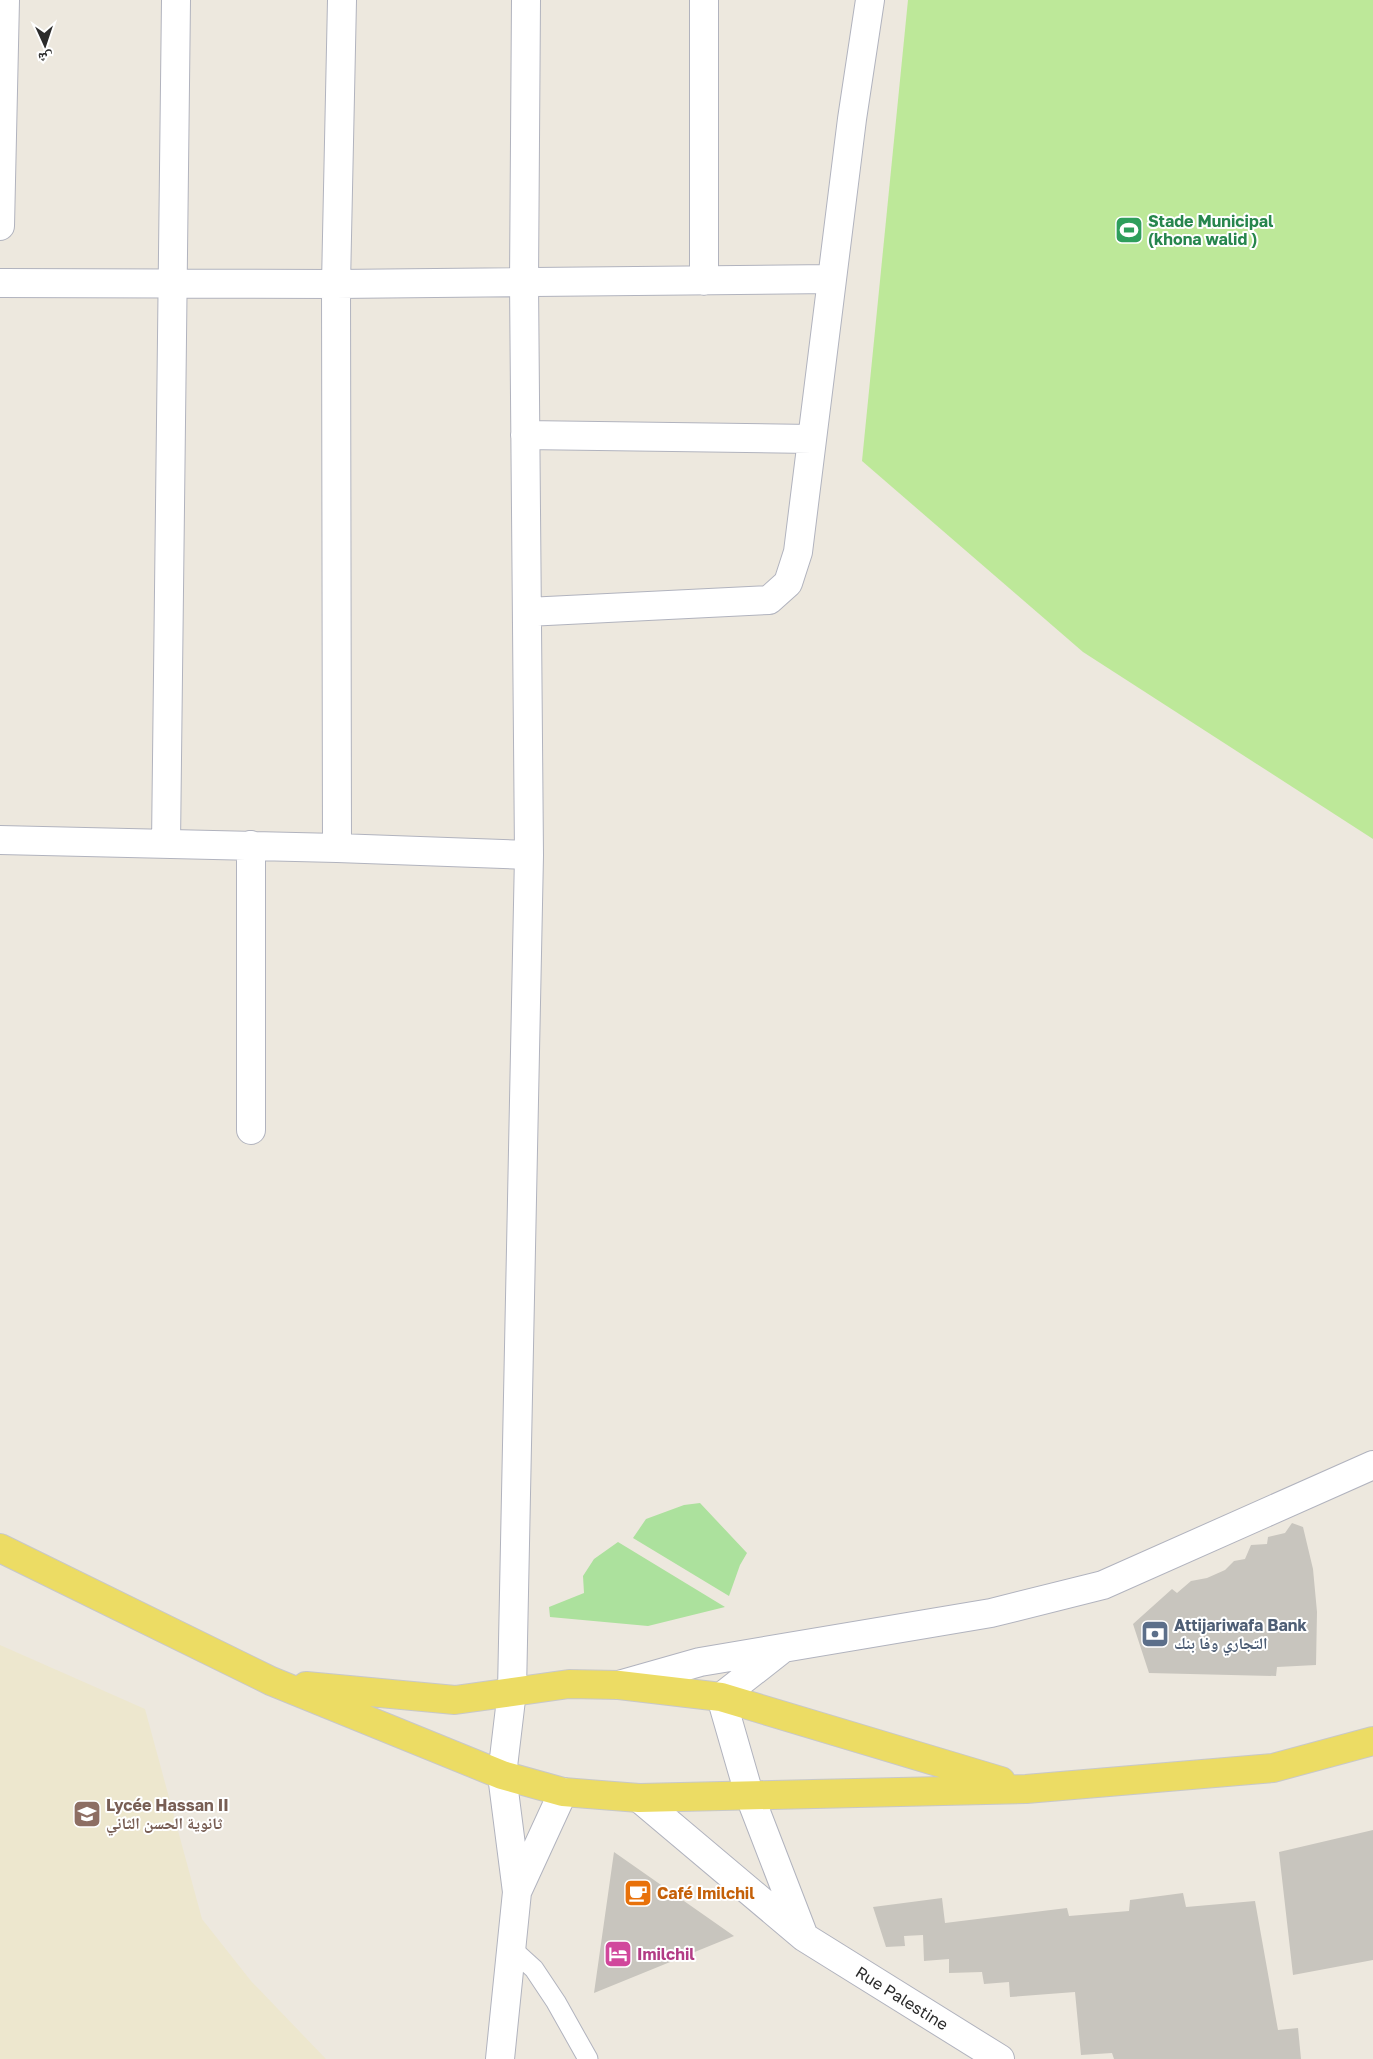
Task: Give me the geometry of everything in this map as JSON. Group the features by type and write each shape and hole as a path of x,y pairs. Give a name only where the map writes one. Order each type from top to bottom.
{"main road":[{"path":"0,1548 271,1681 502,1775 563,1792 639,1798 1026,1789 1273,1768 1373,1742"},
{"path":"271,1681 355,1692 455,1700 569,1684 619,1685 721,1697 1026,1789"}],"street":[{"path":"0,226 5,0"},
{"path":"166,844 176,0"},
{"path":"337,848 336,284 342,0"},
{"path":"500,2059 517,1892 502,1775 512,1691 529,855 524,282 526,0"},
{"path":"704,0 704,280"},
{"path":"527,612 769,600 788,584 798,552 852,119 870,0"},
{"path":"0,283 336,284 832,279"},
{"path":"525,435 812,439"},
{"path":"0,840 337,848 529,855"},
{"path":"251,846 251,1130"},
{"path":"619,1685 700,1662 782,1649 902,1626 991,1613 1103,1585 1373,1465"},
{"path":"782,1649 721,1697 749,1794 804,1937"},
{"path":"517,1892 563,1792"},
{"name":"Rue Palestine","path":"639,1798 804,1937 1000,2059"}],"lane":[{"path":"512,1949 534,1969 556,2002 588,2059"}],"shaded area":[{"name":"Lycée Hassan II ثانوية الحسن الثاني","path":"0,1645 145,1709 202,1919 251,1981 326,2059 0,2059"}],"green space":[{"name":"Stade Municipal (khona walid )","path":"908,0 1373,0 1373,839 1083,652 862,461"},
{"path":"700,1503 747,1553 740,1565 729,1596 633,1538 646,1519 684,1505"},
{"path":"618,1542 725,1607 648,1626 550,1617 549,1607 584,1593 583,1576 594,1559"}],"building":[{"path":"1292,1523 1303,1527 1313,1569 1317,1612 1316,1665 1277,1667 1276,1676 1149,1673 1133,1624 1172,1589 1177,1593 1191,1581 1207,1578 1225,1570 1234,1561 1245,1559 1251,1545 1267,1544 1268,1537 1285,1533"},
{"path":"1373,1830 1373,1960 1293,1975 1279,1852"},
{"path":"614,1852 734,1936 594,1993"},
{"path":"1183,1893 1186,1907 1255,1901 1278,2030 1298,2028 1301,2059 1114,2059 1112,2053 1081,2055 1075,1992 1010,1997 1009,1982 984,1984 982,1972 949,1973 949,1959 924,1961 923,1935 904,1936 905,1946 886,1947 873,1907 942,1898 945,1923 1067,1908 1069,1916 1129,1911 1130,1900"}],"place":[{"name":"Stade Municipal (khona walid )","path":"1129,230"},
{"name":"Attijariwafa Bank التجاري وفا بنك","path":"1155,1634"},
{"name":"Lycée Hassan II ثانوية الحسن الثاني","path":"87,1814"},
{"name":"Café Imilchil","path":"638,1893"},
{"name":"Imilchil","path":"618,1954"}]}
